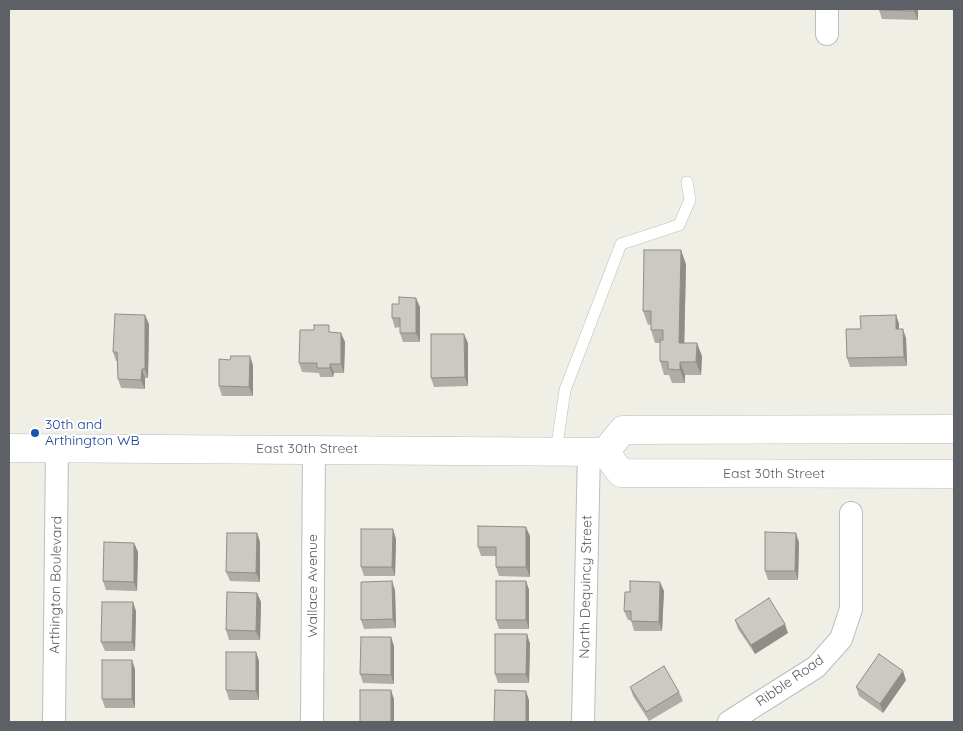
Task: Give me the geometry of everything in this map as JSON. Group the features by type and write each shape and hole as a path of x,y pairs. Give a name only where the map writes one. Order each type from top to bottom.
{"main road":[{"path":"597,452 623,430 954,429"},
{"name":"East 30th Street","path":"9,448 597,452 621,474 954,474"}],"street":[{"path":"827,9 828,34"},
{"name":"Arthington Boulevard","path":"54,722 57,448"},
{"name":"Wallace Avenue","path":"312,722 314,449"},
{"name":"North Dequincy Street","path":"584,722 597,452"},
{"name":"Ribble Road","path":"729,722 816,667 841,639 849,620 852,604 850,513"}],"lane":[{"path":"556,452 566,390 621,244 679,225 690,200 687,182"}],"building":[{"path":"914,9 914,11 879,10"},
{"path":"644,250 681,250 679,343 697,343 696,362 680,362 680,370 668,369 668,362 660,361 660,340 663,340 663,330 651,330 651,311 643,311"},
{"path":"399,297 416,298 416,333 400,333 400,318 392,318 392,304 399,304"},
{"path":"115,314 145,315 145,369 142,369 141,380 118,379 117,352 113,352"},
{"path":"896,315 896,329 903,329 904,357 847,358 846,329 861,329 860,316"},
{"path":"314,325 329,325 329,332 341,333 341,364 330,364 330,368 317,368 317,363 299,363 300,330 314,330"},
{"path":"431,334 464,334 465,377 431,378"},
{"path":"231,356 250,356 249,387 219,386 219,359 230,360"},
{"path":"478,526 526,527 526,567 496,567 496,547 478,547"},
{"path":"361,529 393,529 392,567 361,567"},
{"path":"765,532 796,533 795,571 765,571"},
{"path":"227,533 257,533 256,573 226,572"},
{"path":"104,542 134,543 134,582 103,581"},
{"path":"392,581 393,619 361,620 361,582"},
{"path":"496,581 526,581 526,620 496,620"},
{"path":"630,581 660,582 659,622 631,621 631,611 624,611 625,592 630,592"},
{"path":"227,592 257,593 256,631 226,630"},
{"path":"769,598 785,624 751,645 735,620"},
{"path":"102,602 133,602 132,642 101,642"},
{"path":"495,634 527,634 526,674 495,674"},
{"path":"361,637 391,637 391,675 360,674"},
{"path":"226,652 256,652 256,691 226,690"},
{"path":"879,654 903,671 880,704 856,687"},
{"path":"102,660 132,660 132,699 102,699"},
{"path":"664,666 679,692 646,712 630,687"},
{"path":"360,690 391,690 391,722 360,722"},
{"path":"495,690 526,691 526,722 494,722"}],"place":[{"name":"30th and Arthington WB","path":"35,433"}]}
